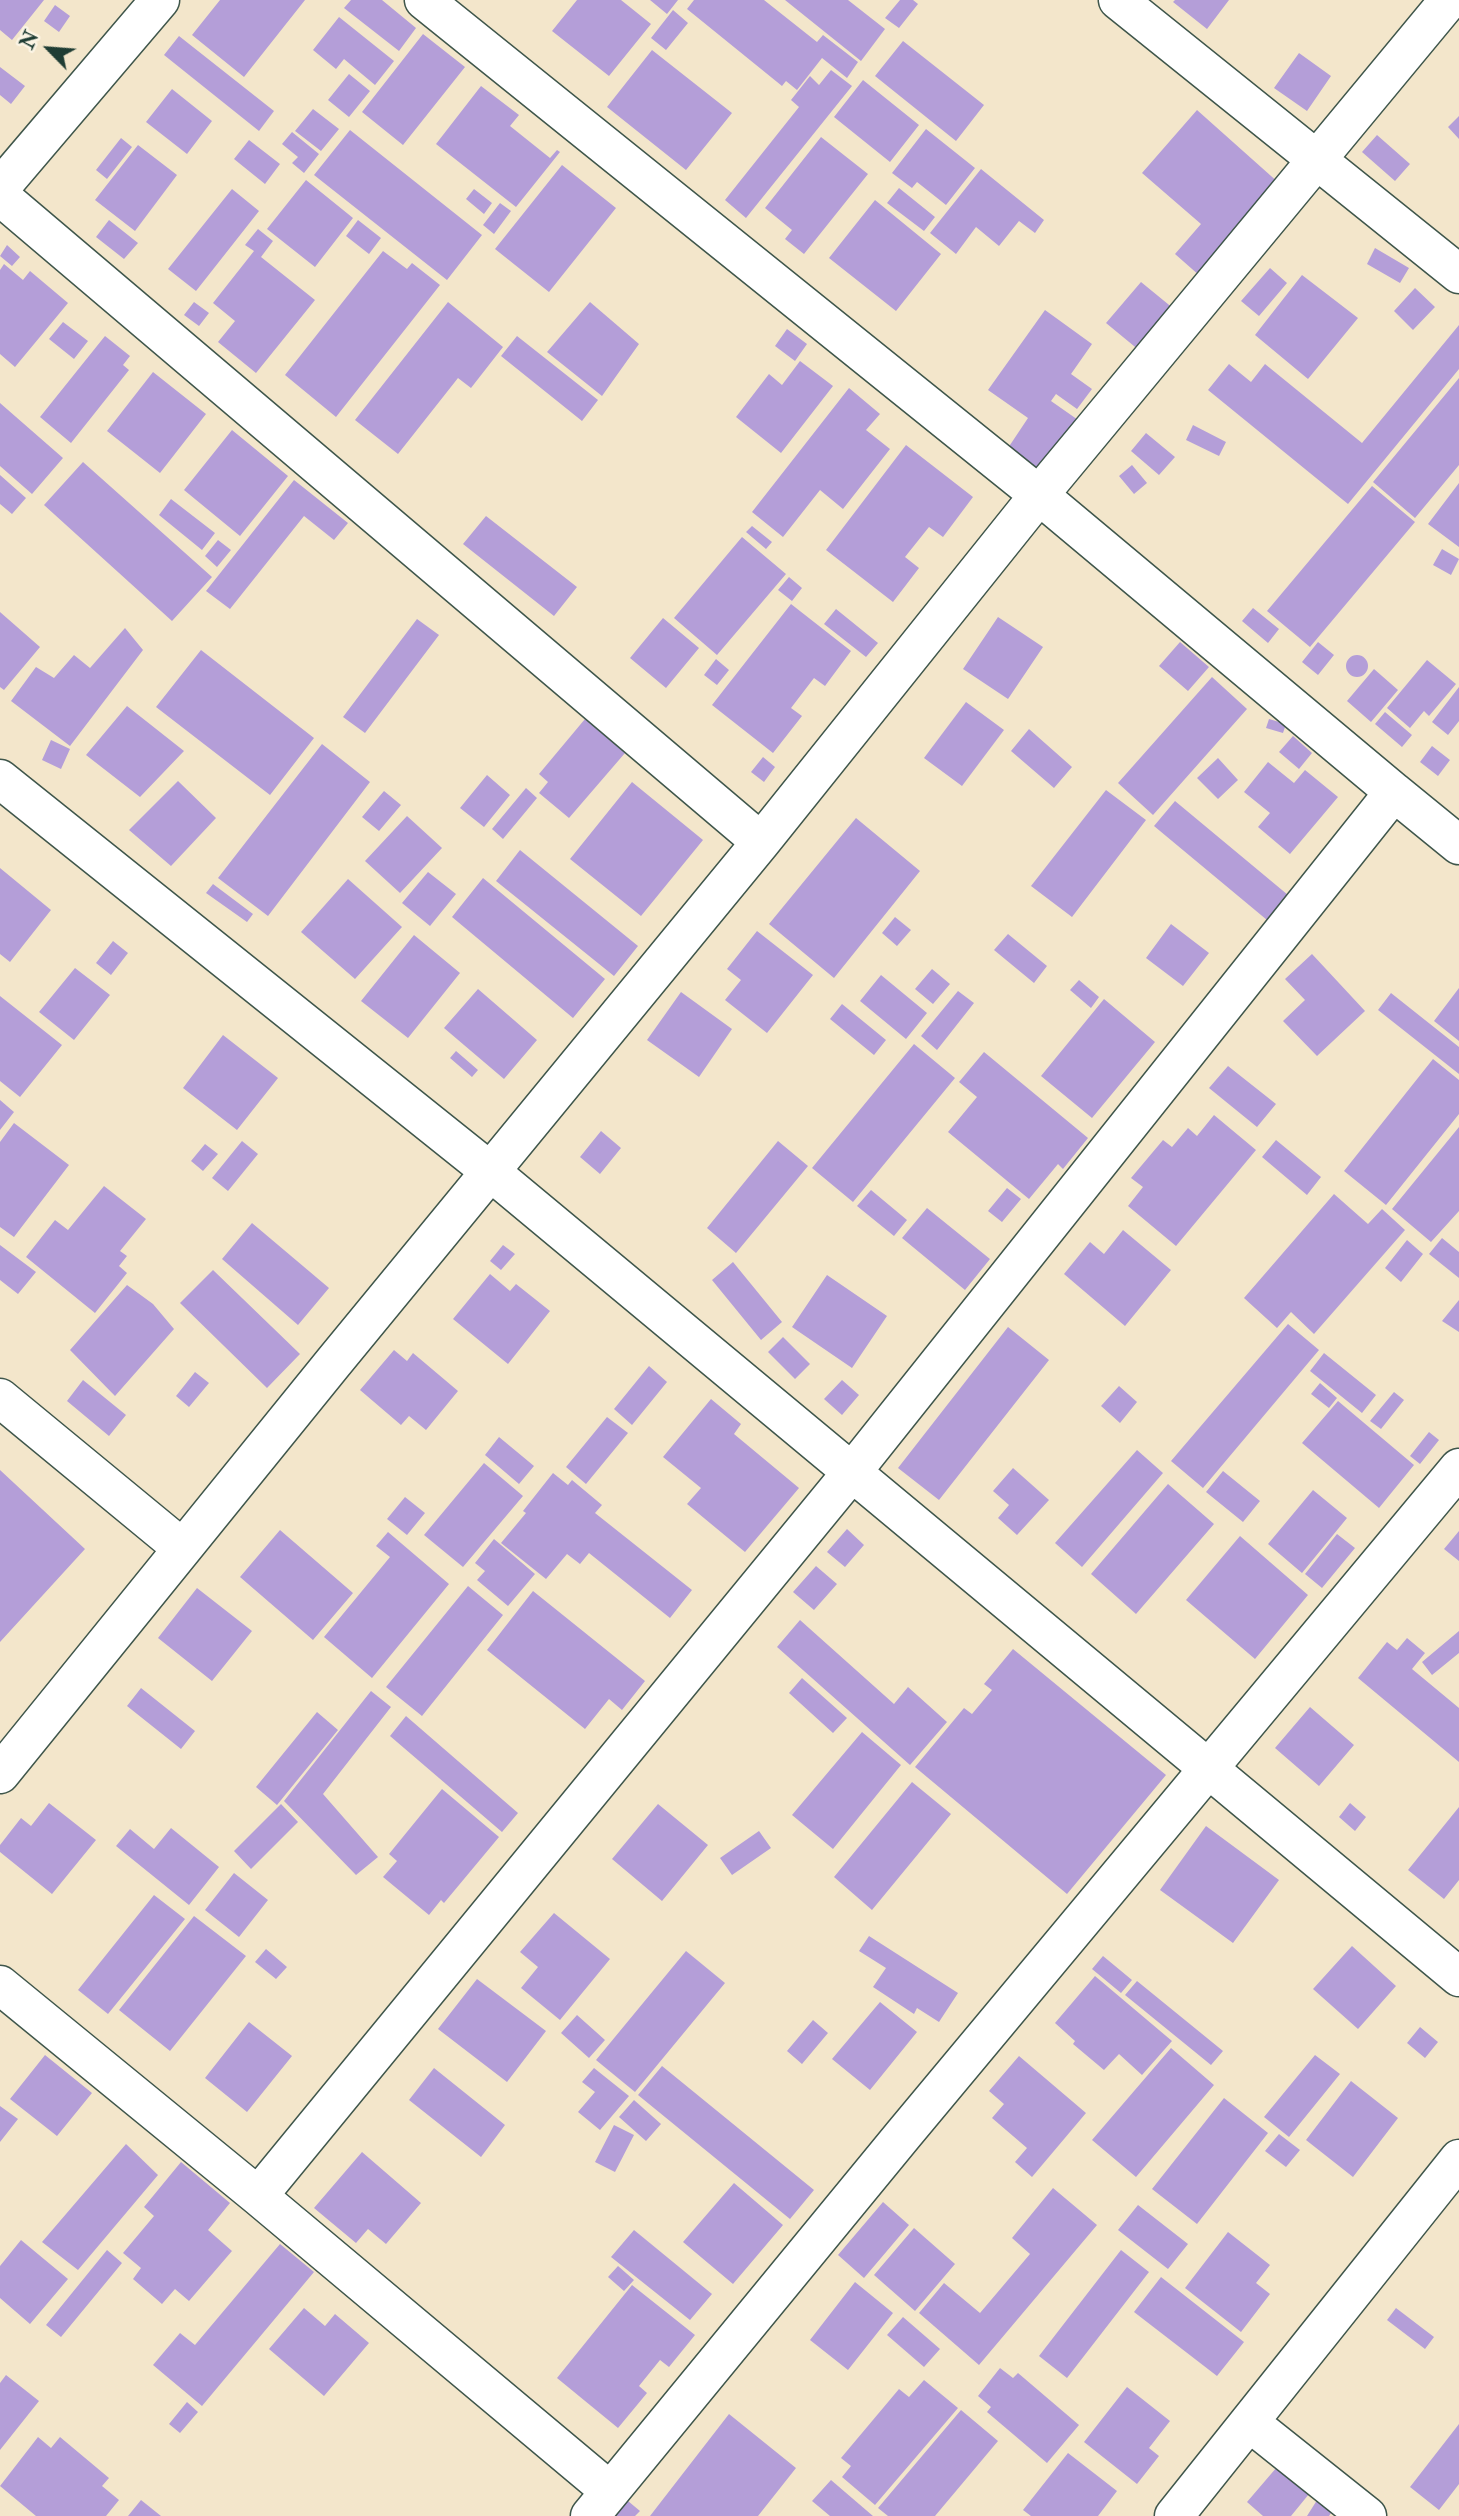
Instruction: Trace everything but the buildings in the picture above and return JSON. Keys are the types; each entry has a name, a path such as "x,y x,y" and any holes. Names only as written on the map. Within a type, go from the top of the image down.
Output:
{"street":[{"path":"0,188 160,0"},
{"path":"424,0 1040,495 1459,845"},
{"path":"1118,0 1459,274"},
{"path":"0,1774 761,842 1040,495 1449,0"},
{"path":"0,196 761,842"},
{"path":"0,779 491,1172 1459,1977"},
{"path":"258,2196 852,1472 1394,792"},
{"path":"0,1398 182,1548"},
{"path":"0,1985 258,2196 600,2503 1459,1468"},
{"path":"1174,2516 1459,2159"},
{"path":"1249,2422 1367,2516"}]}
